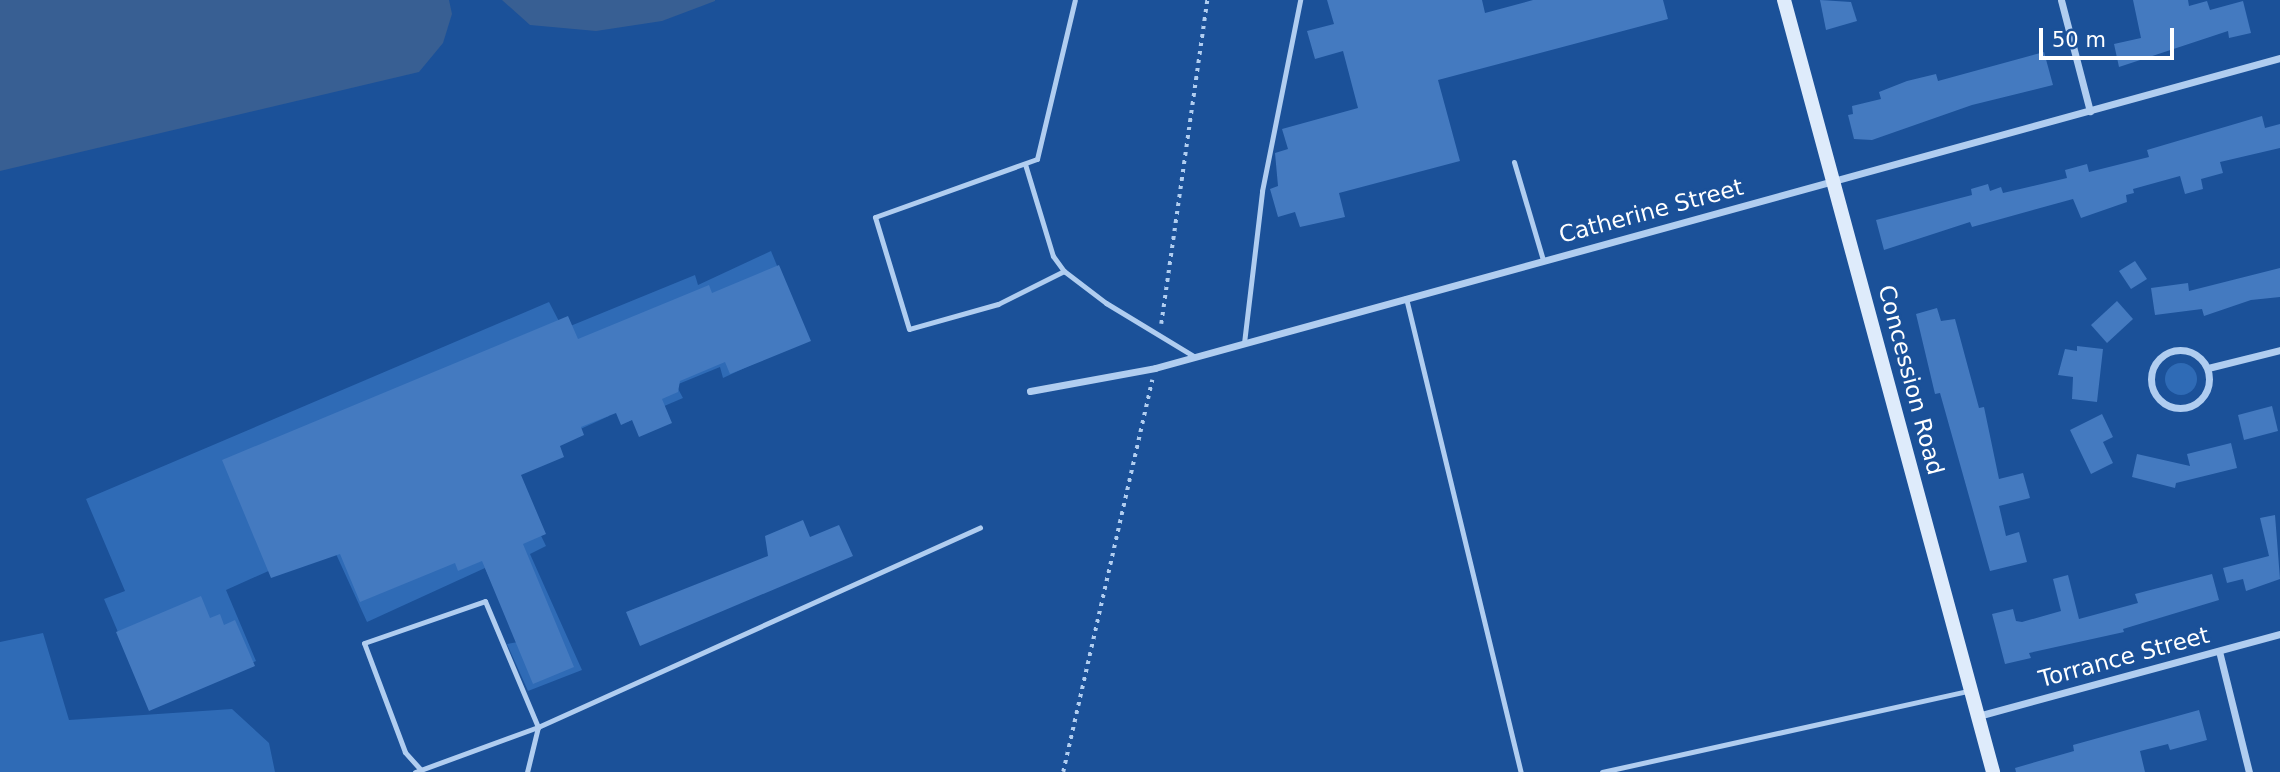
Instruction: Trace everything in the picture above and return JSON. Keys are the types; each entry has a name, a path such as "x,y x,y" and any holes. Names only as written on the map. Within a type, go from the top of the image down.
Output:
{"street":[{"name":"Concession Road","path":"1784,0 1993,772"},
{"path":"2061,0 2090,111"},
{"name":"Catherine Street","path":"1030,391 1155,368 2280,58"},
{"path":"2186,350 2208,368 2209,387 2190,407 2163,402 2152,387 2154,367 2167,353 2186,350"},
{"path":"2208,368 2280,350"},
{"name":"Torrance Street","path":"1978,716 2280,634"},
{"path":"2219,651 2249,772"}],"lane":[{"path":"1065,271 998,304 909,329 875,217 1037,159 1075,0"},
{"path":"1244,343 1262,191 1300,0"},
{"path":"1514,162 1543,260"},
{"path":"1025,164 1053,256 1065,271 1160,337 1195,357"},
{"path":"1406,298 1521,772"},
{"path":"527,772 538,727 485,601 364,643 405,751 420,771 538,727 981,527"},
{"path":"1602,772 1971,690"}],"path":[{"path":"1160,337 1207,0"},
{"path":"1063,772 1155,368"}],"shaded area":[{"path":"0,0 449,0 452,14 443,43 419,72 0,171"},
{"path":"502,0 715,1 662,21 596,31 530,25"},
{"path":"771,251 807,339 723,378 720,367 676,385 683,398 627,422 599,398 609,416 506,463 546,546 530,554 582,670 528,691 507,644 518,642 485,568 367,622 331,543 226,590 256,661 150,708 104,599 125,591 86,499 549,302 563,329 695,275 698,285"},
{"path":"2181,363 2192,368 2197,379 2192,390 2181,395 2170,390 2165,379 2170,368"},
{"path":"43,633 69,720 232,709 269,743 275,772 0,772 0,642"}],"building":[{"path":"1327,0 1482,0 1485,13 1533,0 1663,0 1668,19 1438,80 1460,161 1339,193 1345,217 1300,227 1295,212 1278,217 1270,189 1278,186 1275,153 1288,149 1282,129 1358,108 1343,51 1315,59 1307,31 1334,24"},
{"path":"1820,0 1851,2 1857,21 1826,30"},
{"path":"2133,0 2188,0 2189,6 2207,1 2210,10 2243,1 2251,33 2229,38 2228,31 2119,67 2114,44 2141,38"},
{"path":"2044,52 2053,85 1972,105 1872,140 1854,139 1848,115 1853,114 1852,106 1881,99 1879,92 1907,81 1936,74 1938,81"},
{"path":"2262,116 2265,128 2280,124 2280,148 2220,162 2223,173 2201,179 2203,189 2185,194 2180,176 2133,189 2134,193 2126,195 2127,202 2081,218 2073,199 1972,227 1970,222 1884,250 1876,220 1972,195 1971,189 1988,184 1990,191 2001,187 2003,193 2067,178 2065,170 2087,164 2089,172 2149,157 2147,150"},
{"path":"2135,261 2147,279 2131,289 2119,271"},
{"path":"779,265 811,341 730,374 725,362 680,381 678,392 662,399 672,423 639,437 632,420 621,425 616,413 581,427 584,435 560,446 564,457 521,475 546,534 523,544 574,667 533,684 482,561 458,571 455,563 360,602 340,554 271,578 222,460 568,316 578,339 709,285 712,293"},
{"path":"2280,268 2280,297 2251,300 2204,316 2202,309 2155,315 2151,288 2188,283 2189,291"},
{"path":"2117,301 2133,319 2107,343 2091,325"},
{"path":"1937,308 1941,321 1955,319 1979,408 1984,407 1999,479 2023,473 2030,498 1999,506 2006,536 2019,532 2027,562 1990,571 1940,393 1935,394 1916,314"},
{"path":"2077,346 2103,349 2097,402 2072,399 2073,377 2058,375 2065,349 2077,351"},
{"path":"2272,406 2278,431 2244,440 2238,415"},
{"path":"2102,414 2113,437 2103,442 2113,463 2091,474 2070,430"},
{"path":"2231,443 2237,468 2176,483 2175,488 2132,477 2137,454 2190,466 2187,454"},
{"path":"2275,515 2280,579 2246,591 2243,579 2227,583 2223,568 2269,556 2260,518"},
{"path":"803,520 810,537 839,525 853,556 640,646 626,612 768,556 765,536"},
{"path":"2212,574 2219,600 2123,629 2124,632 2029,653 2031,658 2005,664 1992,614 2013,609 2016,621 2022,622 2061,611 2053,579 2068,575 2079,619 2138,603 2135,594"},
{"path":"201,596 210,618 220,614 224,625 235,620 255,666 149,711 116,632"},
{"path":"2199,710 2207,740 2170,750 2168,744 2140,751 2145,772 2016,772 2015,768 2074,751 2073,745"}]}
